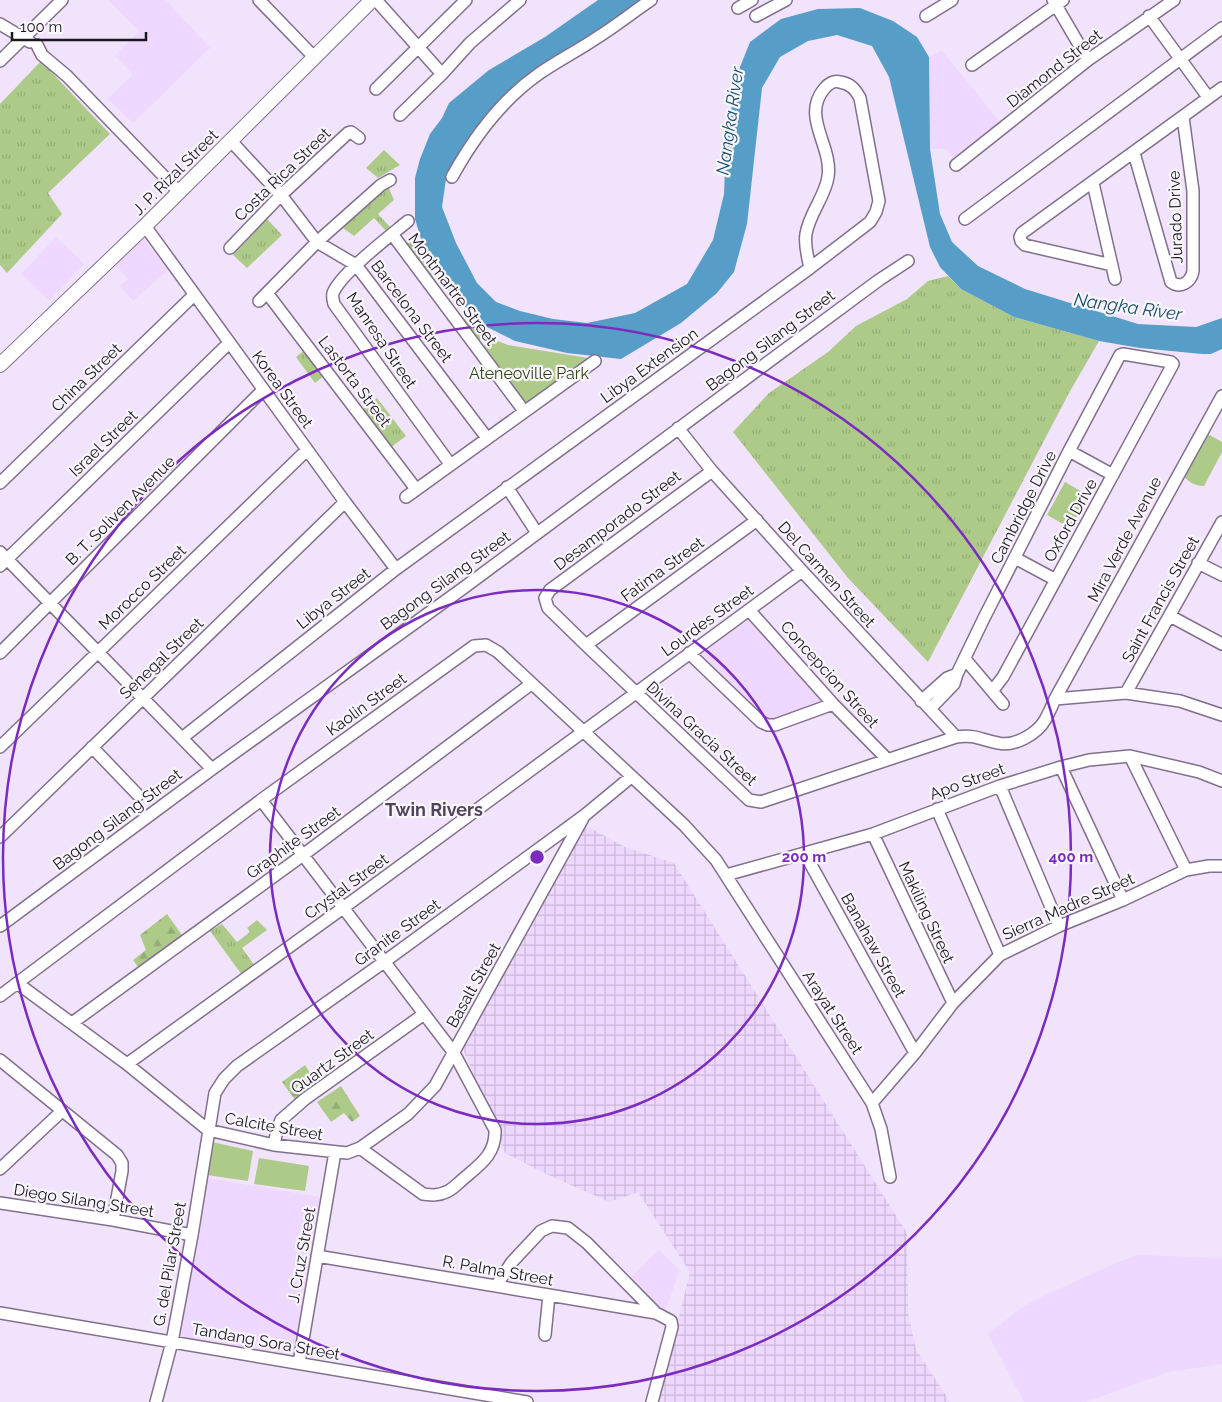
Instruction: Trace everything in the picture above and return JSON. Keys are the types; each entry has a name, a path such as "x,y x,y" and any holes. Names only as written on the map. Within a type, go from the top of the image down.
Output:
{"main road":[{"name":"J. P. Rizal Street","path":"0,365 145,226 372,0"}],"street":[{"path":"0,61 62,0"},
{"path":"376,0 442,74"},
{"path":"376,89 466,0"},
{"path":"400,115 442,74 470,43 520,0"},
{"path":"452,177 469,146 482,128 512,97 540,73 605,33 651,0"},
{"path":"738,8 752,0"},
{"path":"756,16 786,0"},
{"path":"926,16 952,0"},
{"name":"Diamond Street","path":"956,165 1088,60 1174,0"},
{"path":"266,2 314,57"},
{"path":"972,65 1057,2 1088,60"},
{"path":"1149,16 1208,97"},
{"path":"0,24 46,51 56,60 58,67 179,192"},
{"path":"966,219 1222,28"},
{"name":"Libya Extension","path":"507,487 810,268 870,222 876,212 879,201 860,98 854,88 846,83 837,81 827,84 818,96 814,108 828,165 828,177 806,233 805,244 810,268"},
{"path":"1112,265 1025,246 1020,237 1022,233 1222,88"},
{"name":"Jurado Drive","path":"1134,153 1171,282 1175,285 1180,285 1192,278 1193,271 1193,191 1184,117"},
{"name":"Costa Rica Street","path":"230,248 281,195 348,133 351,132 359,138"},
{"path":"231,141 281,195 317,242 381,185 390,180"},
{"path":"1093,183 1115,279"},
{"name":"Manresa Street","path":"408,221 356,265 337,285 332,295 334,304 450,464"},
{"name":"Korea Street","path":"145,226 263,390 396,569"},
{"name":"Montmartre Street","path":"392,234 524,411"},
{"name":"Barcelona Street","path":"317,242 356,265 487,438"},
{"name":"Lastorta Street","path":"317,242 263,297 416,489"},
{"name":"Bagong Silang Street","path":"0,926 212,769 462,589 879,280 908,261"},
{"name":"China Street","path":"0,483 194,295"},
{"name":"Israel Street","path":"2,559 229,343"},
{"name":"Oxford Drive","path":"992,690 1003,677 1172,363 1120,355"},
{"name":"Cambridge Drive","path":"926,705 947,678 957,674 1069,451 1120,355"},
{"path":"406,497 595,361"},
{"name":"B. T. Soliven Avenue","path":"0,653 263,390"},
{"name":"Mira Verde Avenue","path":"956,737 972,735 995,743 1010,744 1036,731 1041,726 1222,396"},
{"name":"Del Carmen Street","path":"678,428 712,470 802,571 956,737"},
{"name":"Morocco Street","path":"0,747 307,450"},
{"path":"1069,451 1113,475"},
{"name":"Desamporado Street","path":"544,598 550,590 712,470"},
{"path":"507,487 537,533"},
{"name":"Libya Street","path":"182,738 396,569 507,487"},
{"name":"Senegal Street","path":"0,837 345,502"},
{"name":"Fatima Street","path":"586,645 757,520"},
{"name":"Saint Francis Street","path":"1126,692 1222,522"},
{"path":"1015,558 1056,580"},
{"path":"2,559 50,603 212,769"},
{"path":"1198,563 1222,575"},
{"name":"Lourdes Street","path":"583,731 802,571"},
{"name":"Divina Gracia Street","path":"544,598 548,608 634,693 745,797 753,802 761,802 956,737"},
{"name":"Concepcion Street","path":"749,610 833,704 887,759"},
{"path":"1170,616 1222,644"},
{"name":"Kaolin Street","path":"0,996 261,800 474,646 480,644 491,647 631,776 696,838 726,875"},
{"path":"689,653 761,722 768,725 833,704"},
{"path":"964,659 1003,704"},
{"name":"Graphite Street","path":"72,1024 303,855 531,684"},
{"path":"1056,699 1126,692 1180,701 1222,715"},
{"name":"Crystal Street","path":"127,1064 583,731"},
{"path":"92,747 138,796"},
{"path":"1130,756 1186,870"},
{"name":"Apo Street","path":"726,875 873,834 1000,786 1090,760 1130,756 1199,772 1222,781"},
{"path":"1061,767 1123,900"},
{"name":"Granite Street","path":"208,1130 215,1093 224,1079 237,1066 384,962 585,814 631,776"},
{"path":"1000,786 1059,926"},
{"path":"261,800 454,1054 495,1130 496,1141 484,1162 448,1192 436,1195 423,1194 360,1148"},
{"path":"937,809 1000,955"},
{"name":"Basalt Street","path":"360,1148 408,1114 435,1086 585,814"},
{"name":"Makiling Street","path":"873,834 953,1004"},
{"name":"Banahaw Street","path":"805,854 915,1053"},
{"name":"Sierra Madre Street","path":"872,1103 915,1053 953,1004 1000,955 1059,926 1123,900 1186,870 1222,866"},
{"name":"Arayat Street","path":"726,875 872,1103 881,1129 890,1177"},
{"name":"Calcite Street","path":"17,983 127,1064 208,1130 274,1144 335,1152 347,1153 360,1148"},
{"name":"Quartz Street","path":"274,1144 281,1120 287,1114 305,1099 424,1014"},
{"path":"0,1061 117,1155 122,1163 122,1171 113,1220"},
{"path":"0,1169 62,1111"},
{"name":"G. del Pilar Street","path":"156,1402 172,1342 192,1235 208,1130"},
{"name":"J. Cruz Street","path":"299,1363 335,1152"},
{"name":"Diego Silang Street","path":"0,1203 113,1220 192,1235"},
{"path":"496,1286 512,1262 541,1231 552,1226 568,1228 587,1243 656,1313"},
{"name":"R. Palma Street","path":"317,1256 656,1313 670,1321 672,1327 652,1402"},
{"path":"545,1335 549,1295"},
{"name":"Tandang Sora Street","path":"0,1313 527,1402"}],"shaded area":[{"path":"108,0 166,0 210,48 133,123 108,99 133,74 115,56 139,31"},
{"path":"942,51 1000,122 953,158 947,149 930,149 929,57"},
{"path":"140,235 168,270 133,301 120,286 128,279 112,261"},
{"path":"56,237 84,264 49,301 21,274"},
{"path":"750,616 829,701 765,725 695,656"},
{"path":"583,824 625,847 674,863 907,1233 908,1313 916,1349 950,1402 658,1402 690,1272 638,1192 609,1202 546,1174 505,1153 463,1049 469,1024"},
{"path":"208,1178 320,1197 295,1359 177,1337"},
{"path":"659,1250 680,1270 665,1311 631,1277"},
{"path":"1139,1255 1222,1258 1222,1364 1169,1372 1086,1402 1024,1402 988,1334 1021,1308 1118,1262"}],"green space":[{"path":"41,61 110,134 48,193 62,214 7,273 0,265 0,104"},
{"path":"384,150 400,165 378,178 366,168"},
{"path":"388,186 394,200 378,214 390,227 386,231 374,218 354,236 340,226"},
{"path":"267,219 282,235 247,268 233,255"},
{"path":"412,238 426,265 452,304 483,337 477,342 406,243"},
{"path":"948,276 961,289 1014,317 1099,341 1069,393 928,662 848,578 733,432 769,393 828,352 856,326 907,299 928,281"},
{"name":"Ateneoville Park","path":"492,339 508,345 594,359 524,405 481,348"},
{"path":"306,349 325,375 315,383 296,357"},
{"path":"377,398 406,436 390,448 362,410"},
{"path":"1206,433 1222,442 1222,452 1204,486 1201,486 1187,480 1183,475"},
{"path":"1065,482 1089,496 1070,528 1047,515"},
{"path":"167,914 182,935 138,967 133,960 146,950 140,935"},
{"path":"257,920 267,930 242,948 255,966 242,975 210,931 222,924 237,942 250,932 247,928"},
{"path":"305,1065 318,1086 295,1100 282,1082"},
{"path":"341,1086 360,1116 352,1122 344,1113 331,1122 317,1102"},
{"path":"212,1142 253,1151 248,1181 207,1175"},
{"path":"259,1158 309,1166 305,1191 254,1184"}],"water":[{"name":"Nangka River","path":"598,0 651,0 524,82 456,158 446,179 442,207 456,243 477,283 496,302 520,311 553,319 587,323 635,313 687,284 713,240 724,194 726,146 736,77 750,42 781,19 818,9 860,8 893,21 917,37 929,57 930,149 940,214 952,242 978,266 1025,289 1138,324 1196,327 1222,318 1222,349 1211,354 1202,354 1140,348 1099,341 1014,317 961,289 940,267 930,247 889,77 872,46 837,35 808,41 780,57 762,88 747,224 734,272 717,293 681,323 621,359 567,353 515,341 485,326 448,290 425,252 415,219 415,178 420,159 430,134 442,118 449,103 489,70 545,37"}],"district":[{"name":"Twin Rivers","path":"434,810"}]}
